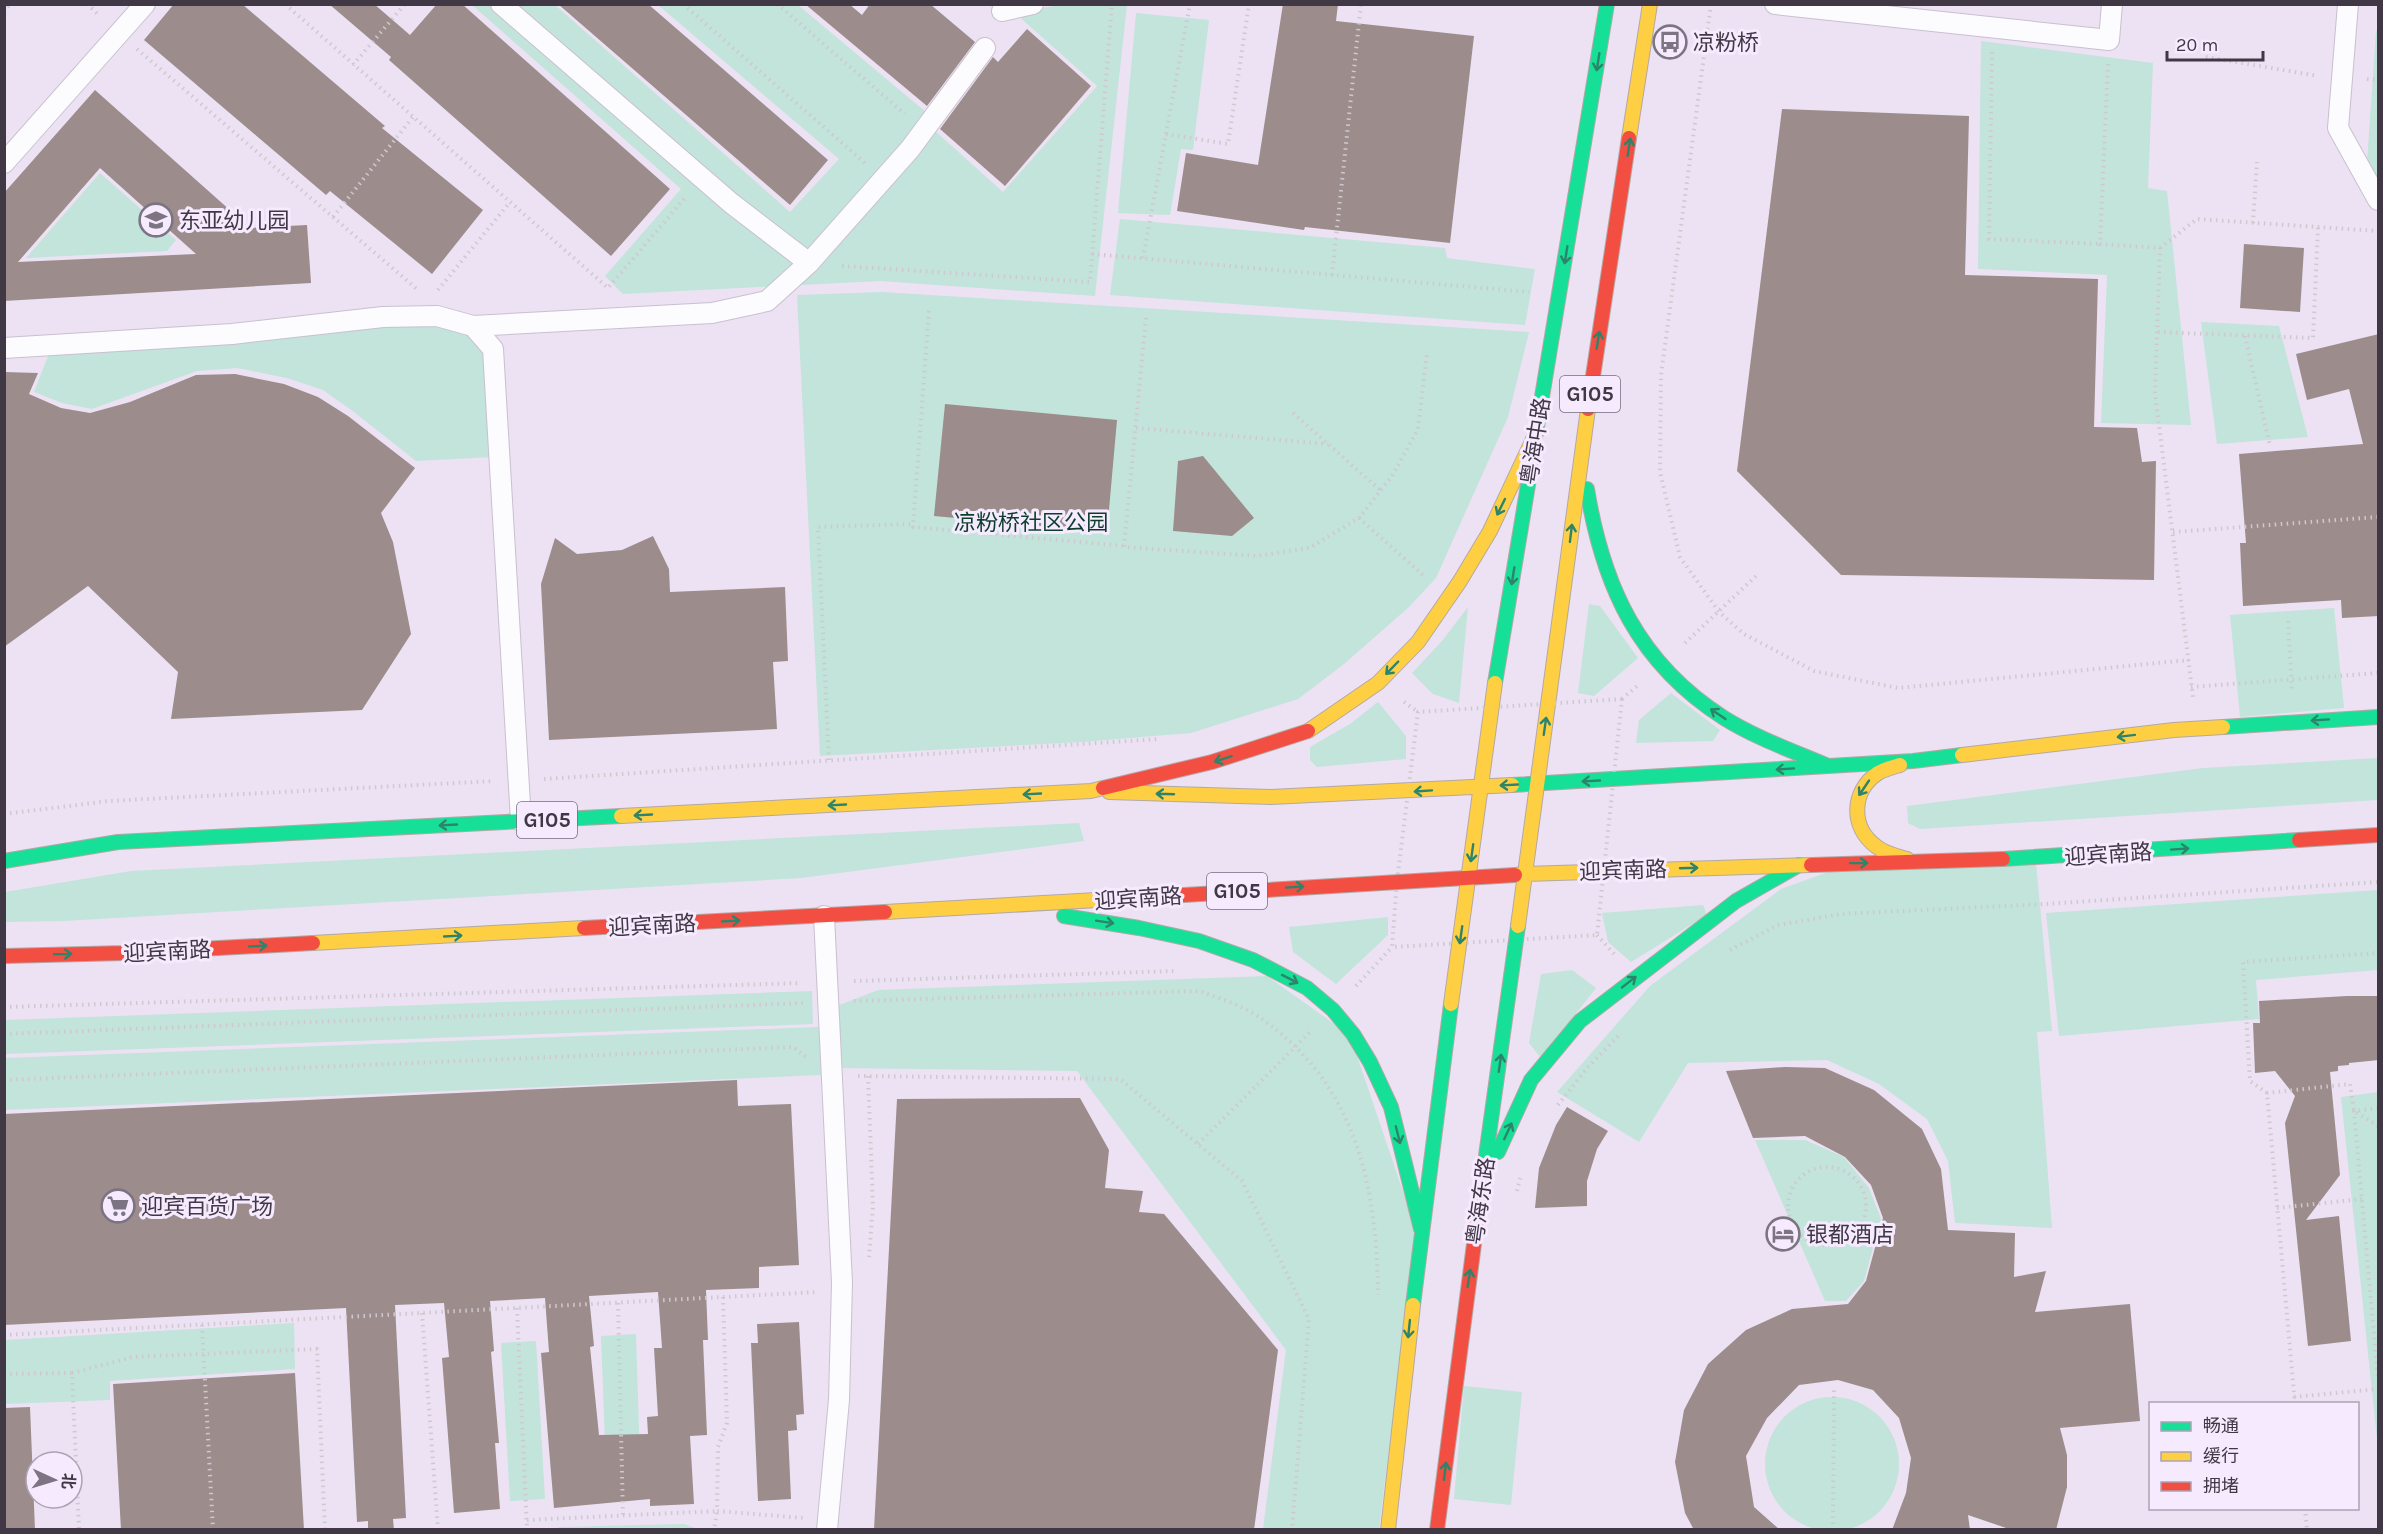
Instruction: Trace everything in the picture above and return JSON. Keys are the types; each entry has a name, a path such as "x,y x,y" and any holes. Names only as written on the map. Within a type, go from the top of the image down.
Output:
{"main road":[{"name":"粤海中路","path":"1469,878 1496,678 1607,4"},
{"name":"粤海中路","path":"1525,874 1582,446 1650,4"},
{"path":"1090,791 1212,762 1309,731 1378,683 1418,642 1460,581 1490,531 1536,436"},
{"path":"1582,446 1595,539 1608,581 1621,610 1641,639 1687,691 1723,717 1766,740 1828,766"},
{"path":"1090,791 1271,797 1538,784 1913,761 2197,728 2379,717"},
{"path":"1913,761 1879,772 1863,785 1856,802 1856,819 1863,834 1874,846 1887,854 1917,861"},
{"name":"G105","path":"4,861 118,842 1090,791"},
{"name":"迎宾南路","path":"4,956 125,953 824,916 1525,874 2040,858 2379,836"},
{"path":"1483,1184 1531,1080 1580,1021 1737,901 1801,864"},
{"name":"粤海东路","path":"1437,1530 1465,1306 1525,874"},
{"path":"1388,1530 1421,1229 1469,878"},
{"path":"1006,906 1139,928 1199,941 1253,960 1307,988 1334,1010 1353,1034 1370,1062 1391,1107 1421,1229"}],"lane":[{"path":"4,163 145,4"},
{"path":"501,4 731,204 809,263"},
{"path":"1002,11 1034,4"},
{"path":"1775,4 2109,40 2112,4"},
{"path":"2348,4 2338,128 2379,200"},
{"path":"4,348 232,334 383,317 430,308 473,326 712,314 767,302 809,263 884,179 985,48"},
{"path":"473,326 493,349 521,821"},
{"path":"824,916 842,1283 838,1400 828,1525"}],"path":[{"path":"4,12 10,4"},
{"path":"87,4 333,217 430,308 510,202"},
{"path":"285,4 608,288 702,178"},
{"path":"353,65 405,4"},
{"path":"683,4 884,179"},
{"path":"777,4 924,130"},
{"path":"809,263 1090,282 1112,4"},
{"path":"1143,258 1190,4"},
{"path":"1166,134 1228,144 1249,4"},
{"path":"1332,275 1361,4"},
{"path":"1710,4 1661,375 1660,472 1680,557 1719,612 1744,634 1814,671 1898,688 2188,660"},
{"path":"1992,27 1989,238 2160,248 2197,219 2379,231"},
{"path":"2100,244 2109,40"},
{"path":"2206,57 2313,75 2379,80"},
{"path":"333,217 413,117"},
{"path":"2253,223 2257,162"},
{"path":"2157,332 2313,338 2318,227"},
{"path":"2160,248 2155,393 2197,728"},
{"path":"1092,255 1538,293"},
{"path":"929,311 913,527 1124,546 1257,556 1309,548 1359,518 1392,476 1418,429 1427,353"},
{"path":"1124,546 1146,318"},
{"path":"2245,336 2271,446"},
{"path":"1293,412 1380,490"},
{"path":"1136,428 1328,444"},
{"path":"2172,532 2379,517"},
{"path":"1359,518 1427,578"},
{"path":"829,760 818,527 914,524"},
{"path":"1622,699 1756,576"},
{"path":"2288,621 2294,722"},
{"path":"2192,687 2379,673"},
{"path":"4,814 109,801 520,780 1168,738"},
{"path":"1725,952 1778,925 1841,914 2045,904 2379,882"},
{"path":"1198,1144 1334,1010 1392,947"},
{"path":"2379,953 2243,962 2250,1081 2267,1093 2350,1084 2379,1379"},
{"path":"4,1007 1185,971"},
{"path":"4,1034 828,1002 1199,991 1230,1002 1260,1018 1296,1046 1327,1085 1359,1148 1369,1189 1378,1257 1378,1297 1383,1253"},
{"path":"1551,1113 1588,1067 1625,1029"},
{"path":"4,1080 793,1047 831,1075 1120,1079 1242,1181 1309,1319 1292,1530"},
{"path":"2267,1093 2295,1402"},
{"path":"2354,1111 2379,1108"},
{"path":"2354,1111 2379,1126"},
{"path":"1829,1167 1853,1176 1861,1187 1865,1200 1865,1213 1860,1226 1853,1235 1836,1244 1818,1244 1806,1239 1797,1232 1788,1208 1789,1196 1794,1184 1804,1174 1816,1168 1829,1167"},
{"path":"1516,1193 1523,1172"},
{"path":"2277,1208 2362,1199"},
{"path":"4,1335 822,1292"},
{"path":"714,1530 717,1511 718,1447 728,1423 723,1297"},
{"path":"618,1303 623,1515"},
{"path":"517,1308 527,1530"},
{"path":"422,1313 438,1530"},
{"path":"202,1325 213,1530"},
{"path":"4,1374 72,1373 133,1357 317,1349 325,1530"},
{"path":"72,1373 79,1530"},
{"path":"2294,1397 2379,1389"},
{"path":"1833,1530 1834,1390"},
{"path":"2305,1510 2307,1530"},
{"path":"527,1520 717,1511 828,1525"}],"green space":[{"path":"472,5 555,5 790,212 839,159 658,5 798,5 939,123 934,130 1003,192 1097,86 1015,13 1060,5 1127,5 1095,296 880,281 623,294 605,276 681,189"},
{"path":"1136,13 1209,20 1193,150 1181,149 1170,215 1118,213"},
{"path":"2376,31 2378,31 2378,184 2367,163"},
{"path":"1981,41 2153,63 2148,188 2167,191 2191,425 2101,423 2107,275 1978,269"},
{"path":"100,173 176,240 167,251 26,258"},
{"path":"1120,219 1445,248 1447,258 1535,269 1525,325 1110,295"},
{"name":"凉粉桥社区公园","path":"882,292 1529,332 1508,417 1436,578 1409,607 1344,664 1298,699 1191,733 1081,742 820,756 797,295"},
{"path":"2201,322 2279,326 2308,437 2217,444"},
{"path":"381,324 432,324 472,332 486,350 492,457 416,461 323,390 287,378 237,368 197,371 92,409 62,403 34,392 50,351"},
{"path":"1589,604 1600,606 1638,658 1594,696 1578,693"},
{"path":"1468,607 1459,703 1433,694 1412,673 1442,641"},
{"path":"2334,608 2344,708 2240,717 2230,615"},
{"path":"1671,693 1720,730 1713,741 1636,743 1639,720"},
{"path":"1378,702 1406,736 1406,759 1317,767 1310,760 1310,747 1350,724"},
{"path":"2378,758 2378,800 1920,829 1908,823 1907,806 2203,768"},
{"path":"1079,823 1084,841 801,878 63,921 5,922 5,892 131,871"},
{"path":"2036,864 2052,1031 2037,1032 2052,1228 1955,1223 1948,1161 1927,1119 1879,1084 1827,1060 1688,1063 1639,1142 1557,1092 1650,986 1781,889 1839,868"},
{"path":"2378,890 2378,970 2256,980 2259,1019 2059,1036 2046,913"},
{"path":"1703,905 1707,915 1631,962 1608,942 1602,913"},
{"path":"1388,917 1388,935 1336,984 1293,952 1289,927"},
{"path":"1572,970 1596,988 1541,1058 1529,1043 1541,974"},
{"path":"1267,976 1350,1035 1416,1230 1379,1529 1263,1529 1286,1350 1077,1071 837,1068 837,1006 878,990"},
{"path":"812,991 813,1024 5,1054 5,1020"},
{"path":"819,1027 821,1075 5,1110 5,1058"},
{"path":"2378,1092 2378,1448 2341,1097"},
{"path":"1755,1140 1805,1140 1844,1157 1869,1188 1881,1219 1864,1281 1846,1301 1825,1301"},
{"path":"294,1323 295,1369 110,1381 110,1400 5,1404 5,1340"},
{"path":"636,1334 641,1493 607,1494 601,1336"},
{"path":"536,1341 545,1499 510,1501 501,1343"},
{"path":"1464,1386 1522,1392 1511,1505 1454,1499"},
{"path":"1832,1397 1858,1402 1879,1417 1894,1438 1899,1464 1894,1490 1879,1511 1858,1526 1832,1531 1806,1526 1785,1511 1770,1490 1765,1464 1770,1438 1785,1417 1806,1402"},
{"path":"684,1524 698,1529 556,1529 559,1527"}],"building":[{"path":"174,4 242,4 385,126 382,128 483,210 432,274 330,191 326,195 144,40"},
{"path":"329,4 374,4 410,35 437,4 462,4 670,189 611,256"},
{"path":"558,4 648,4 828,160 790,205"},
{"path":"805,4 849,4 862,15 870,4 930,4 975,42 927,106"},
{"path":"1283,4 1338,4 1336,21 1474,36 1450,243 1305,227 1304,230 1177,211 1186,153 1258,165"},
{"path":"1027,29 1091,86 1005,186 940,129 993,57 998,62"},
{"path":"95,90 250,228 307,225 311,283 4,301 4,193","holes":["100,168 196,254 18,262"]},
{"path":"1782,109 1969,116 1965,275 2098,279 2094,427 2137,428 2142,462 2156,461 2154,580 1841,575 1737,471"},
{"path":"2244,244 2304,248 2300,312 2240,308"},
{"path":"2379,334 2379,616 2342,618 2341,600 2243,606 2240,543 2246,543 2239,454 2363,444 2349,389 2307,400 2296,354"},
{"path":"4,372 38,373 29,394 61,408 90,413 130,402 196,375 235,374 284,384 318,397 348,416 415,468 381,513 393,542 411,634 362,710 171,719 178,672 88,586 4,647"},
{"path":"945,404 1117,420 1107,532 934,516"},
{"path":"1203,456 1254,518 1232,536 1173,531 1178,461"},
{"path":"653,536 669,569 670,592 785,587 788,661 773,662 777,729 549,740 541,584 555,538 577,554 622,550"},
{"path":"2379,996 2379,1060 2349,1063 2349,1065 2338,1066 2338,1071 2330,1072 2340,1175 2306,1220 2339,1216 2351,1341 2308,1346 2285,1123 2295,1096 2275,1071 2255,1073 2253,1023 2260,1023 2259,1001"},
{"path":"1785,1067 1825,1068 1874,1090 1922,1129 1941,1169 1948,1230 2015,1233 2014,1277 2046,1271 2035,1312 2130,1304 2140,1421 2060,1428 2067,1455 2067,1487 2056,1530 2012,1530 1968,1515 1970,1530 1892,1530 1906,1493 1911,1458 1899,1418 1873,1390 1838,1380 1799,1385 1767,1418 1746,1456 1754,1507 1780,1530 1694,1530 1685,1513 1675,1462 1684,1410 1708,1364 1746,1330 1792,1309 1848,1304 1866,1281 1883,1218 1871,1185 1845,1157 1805,1136 1753,1138 1726,1071"},
{"path":"737,1080 738,1106 791,1104 799,1265 759,1267 759,1288 706,1290 708,1340 703,1340 707,1435 690,1436 694,1504 650,1506 650,1499 554,1508 541,1353 549,1352 545,1298 490,1301 494,1351 491,1352 499,1443 495,1443 500,1509 454,1513 442,1358 449,1357 444,1303 395,1305 406,1518 393,1519 394,1530 368,1530 368,1521 357,1522 346,1308 4,1325 4,1114","holes":["658,1292 662,1348 654,1348 658,1416 647,1417 648,1434 599,1435 590,1347 594,1346 589,1296"]},
{"path":"1080,1098 1109,1150 1105,1188 1143,1191 1139,1212 1164,1214 1278,1350 1254,1530 874,1530 897,1099"},
{"path":"1567,1107 1608,1131 1597,1149 1587,1181 1587,1206 1535,1208 1539,1168 1556,1125"},
{"path":"799,1322 804,1414 796,1415 797,1430 788,1431 791,1499 758,1501 751,1343 758,1343 757,1324"},
{"path":"295,1373 304,1530 121,1530 113,1384"},
{"path":"30,1407 32,1450 24,1450 24,1510 34,1510 35,1530 4,1530 4,1408"}],"traffic: fast":[{"path":"1536,433 1607,4"},
{"path":"1495,683 1534,449"},
{"path":"1587,489 1603,558 1615,590 1629,619 1647,647 1669,673 1694,696 1724,718 1749,732 1828,766"},
{"path":"2223,727 2378,717"},
{"path":"1512,785 1913,761 1962,755"},
{"path":"4,861 118,842 621,816"},
{"path":"2003,859 2299,840"},
{"path":"1498,1152 1531,1080 1580,1021 1736,901 1799,865"},
{"path":"1064,916 1139,928 1199,941 1253,960 1307,988 1333,1010 1353,1034 1370,1062 1391,1107 1421,1229"},
{"path":"1478,1213 1518,926"},
{"path":"1413,1305 1451,1004"}],"traffic: slow":[{"path":"1629,138 1650,4"},
{"path":"1515,875 1525,874 1588,409"},
{"path":"1308,731 1378,683 1418,642 1460,581 1490,531 1536,433"},
{"path":"1451,1004 1495,683"},
{"path":"1962,755 2174,730 2223,727"},
{"path":"1900,765 1878,773 1869,781 1863,789 1857,810 1858,820 1868,839 1884,851 1907,859"},
{"path":"1109,792 1271,797 1512,785"},
{"path":"621,816 1091,791 1103,788"},
{"path":"1518,926 1525,874 1811,865"},
{"path":"885,912 1151,897"},
{"path":"313,943 584,928"},
{"path":"1388,1530 1413,1305"}],"traffic: jam":[{"path":"1588,409 1629,138"},
{"path":"1103,788 1212,762 1308,731"},
{"path":"2299,840 2378,835"},
{"path":"1811,865 2003,859"},
{"path":"1151,897 1515,875"},
{"path":"584,928 885,912"},
{"path":"4,956 125,953 313,943"},
{"path":"1437,1530 1478,1213"}],"place":[{"name":"凉粉桥","path":"1670,42"},
{"name":"东亚幼儿园","path":"156,220"},
{"name":"迎宾百货广场","path":"118,1206"},
{"name":"银都酒店","path":"1783,1234"}]}
